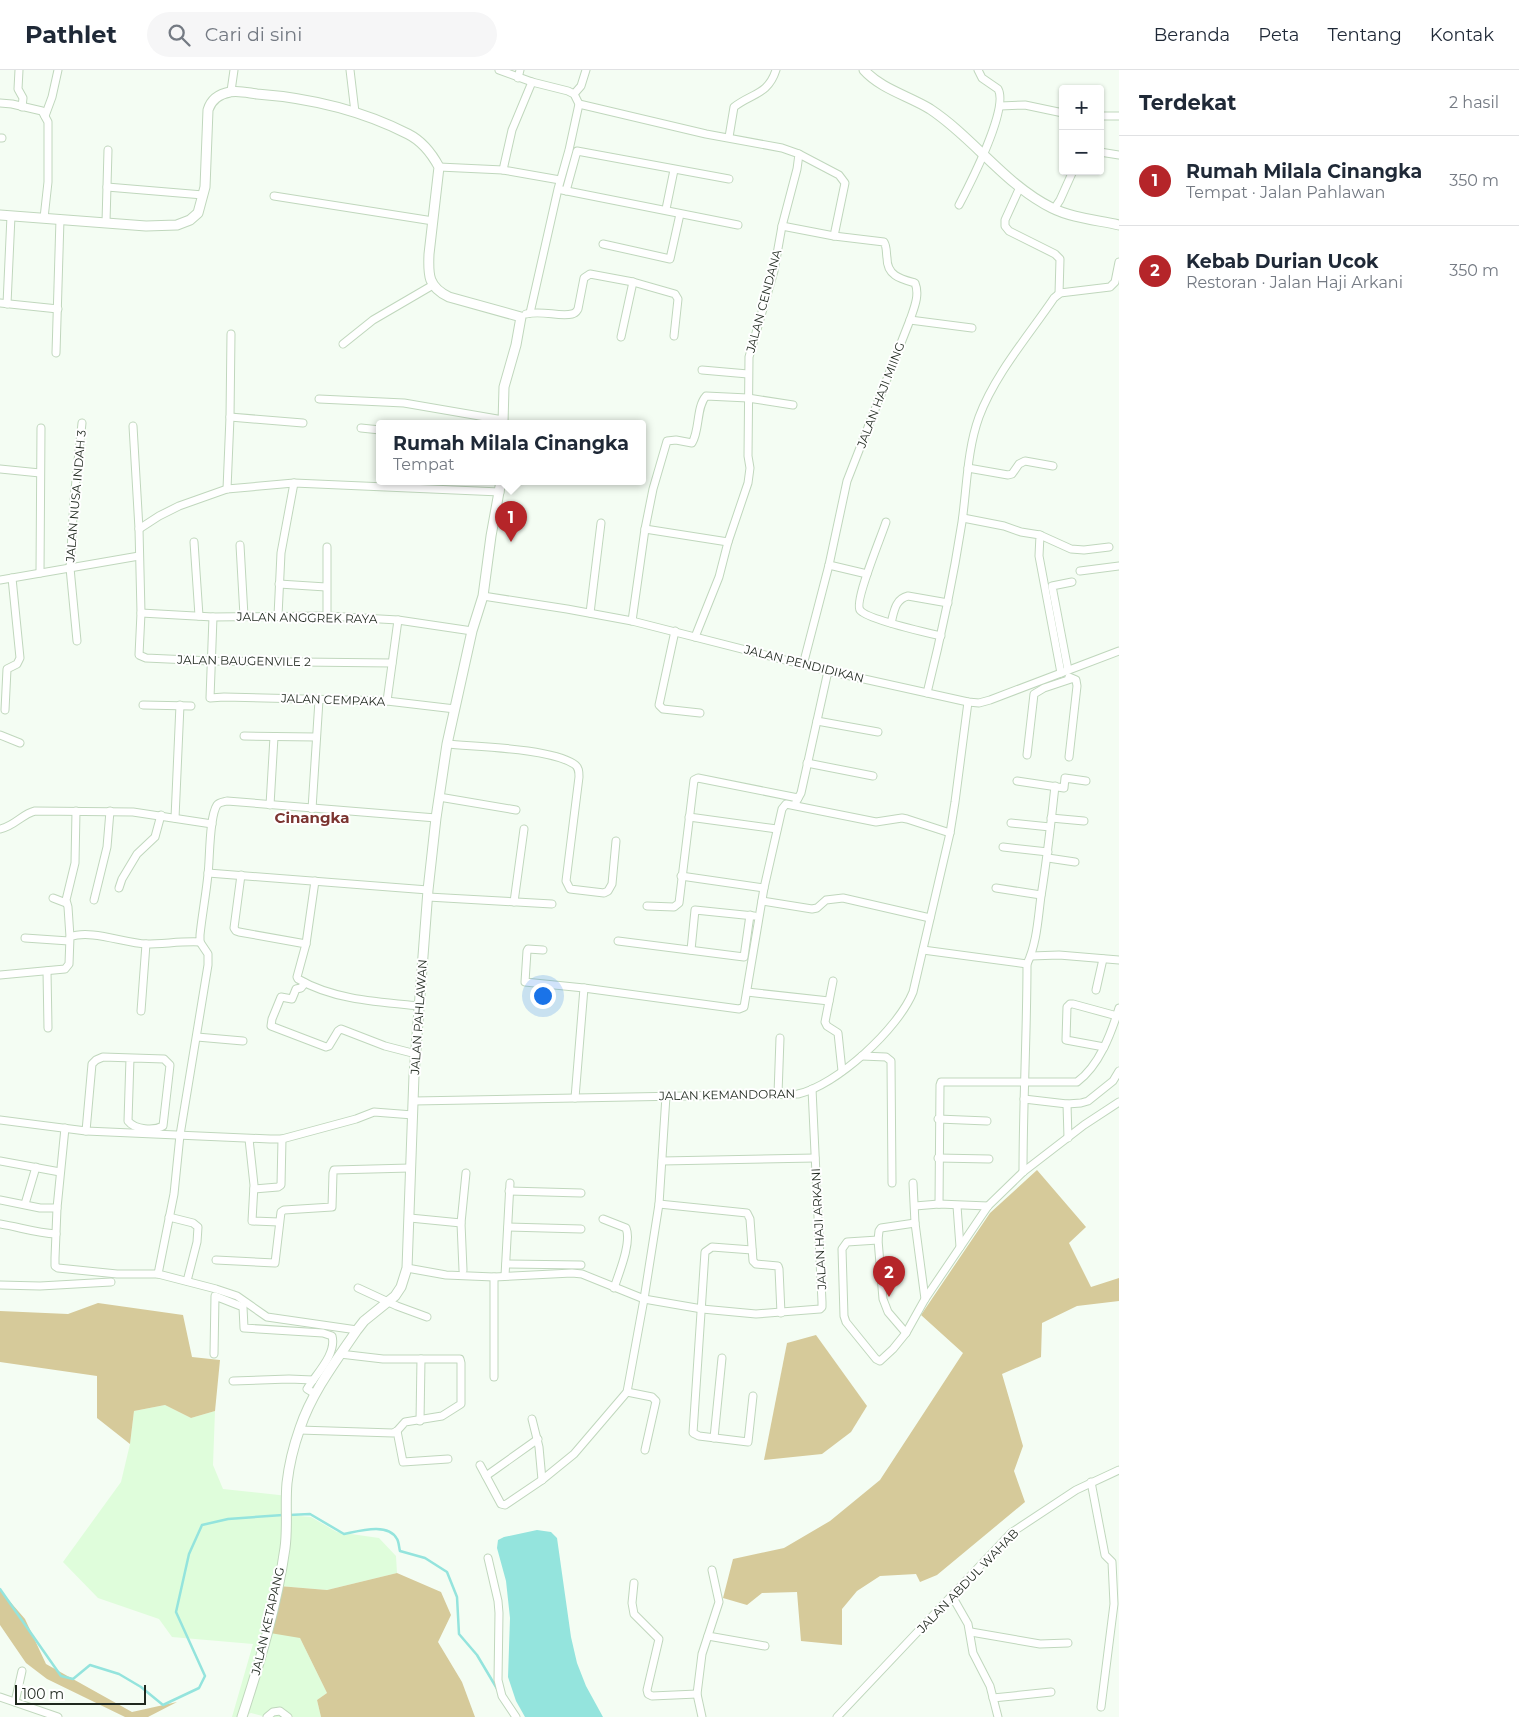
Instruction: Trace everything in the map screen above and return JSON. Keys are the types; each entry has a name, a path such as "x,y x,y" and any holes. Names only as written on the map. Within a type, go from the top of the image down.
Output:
{"street":[{"path":"19,70 18,89 24,98 22,107"},
{"path":"46,116 58,70"},
{"path":"231,91 234,70"},
{"path":"350,70 355,112"},
{"path":"499,70 519,74 532,82 574,94 579,104 560,180 562,190"},
{"path":"574,94 582,86 586,70"},
{"path":"729,138 734,107 766,88 773,80 776,70"},
{"path":"864,70 875,80 930,110 984,154 1020,188 1054,209 1119,225"},
{"path":"960,204 984,154 1000,106 1001,97 998,89 982,78 978,70"},
{"path":"503,170 512,130 532,82"},
{"path":"0,215 146,226 177,225 190,220 198,213 205,187 208,110 214,99 231,91 310,100 355,112 409,134 420,142 440,167 428,268 433,285 439,292 449,297 521,317 530,313 543,312 576,313 584,278 590,274 633,282 664,290 678,296 674,336"},
{"path":"0,103 42,111 46,116 48,122 48,182 44,218"},
{"path":"579,104 706,134 782,148 799,154 839,175 845,183 834,236"},
{"path":"1000,106 1025,105 1059,112"},
{"path":"1104,116 1119,116"},
{"path":"106,222 108,150"},
{"path":"530,313 562,190 577,151 729,179"},
{"path":"1104,153 1119,155"},
{"name":"JALAN CENDANA","path":"695,637 719,577 728,542 748,483 750,468 748,456 749,357 774,271 782,226 797,169 799,154"},
{"path":"440,167 503,170 560,180"},
{"path":"666,210 674,170"},
{"path":"1054,209 1071,175"},
{"path":"107,187 203,195"},
{"path":"927,693 948,603 963,518 968,468 978,422 991,392 1059,294 1060,259 1055,254 1009,231 1005,226 1005,220 1020,188"},
{"path":"562,190 738,224"},
{"path":"274,196 433,221"},
{"path":"603,244 670,259 680,214"},
{"path":"11,216 3,303 58,309"},
{"path":"56,353 60,219"},
{"name":"JALAN HAJI MIING","path":"782,226 834,236 884,242 889,271 898,278 915,284 917,288 916,301 910,320 847,481 829,565 803,665"},
{"path":"1059,294 1110,287 1115,282 1119,262"},
{"path":"621,337 633,282"},
{"path":"343,344 373,320 433,285"},
{"path":"503,420 504,387 516,345 521,317"},
{"path":"910,320 972,328"},
{"path":"227,489 231,334"},
{"path":"702,370 748,374"},
{"path":"632,621 645,529 653,489 667,441 676,440 692,443 696,435 702,402 706,396 748,398 793,405"},
{"path":"319,399 404,403 493,420"},
{"path":"230,417 303,423"},
{"name":"JALAN NUSA INDAH 3","path":"77,641 70,568 74,499 82,423"},
{"path":"132,426 139,529 141,613"},
{"path":"40,573 41,428"},
{"path":"361,428 376,430"},
{"path":"968,468 1008,475 1012,474 1018,464 1025,461 1054,466"},
{"path":"0,469 40,473"},
{"path":"278,616 281,553 294,484"},
{"path":"139,529 179,506 227,489 294,484 376,484"},
{"path":"398,485 500,492"},
{"name":"JALAN PAHLAWAN","path":"288,1522 287,1484 299,1430 305,1413 340,1354 357,1330 394,1296 401,1287 407,1268 416,1054 428,894 436,818 455,709 472,631 483,596 491,536 501,485"},
{"path":"963,518 1040,535 1071,549 1084,550 1109,547"},
{"path":"886,522 858,604 860,610 891,623 941,636"},
{"path":"590,613 601,523"},
{"path":"645,529 728,542"},
{"path":"1040,535 1039,556 1064,672 1071,679 1076,680 1077,686 1069,757"},
{"path":"194,542 200,616"},
{"path":"240,546 244,616"},
{"path":"327,547 327,616"},
{"path":"0,580 139,556"},
{"path":"829,565 867,574"},
{"path":"1080,570 1119,566"},
{"path":"5,710 7,669 17,664 20,658 12,578"},
{"path":"1064,672 1052,586 1072,582"},
{"path":"280,584 326,587"},
{"name":"JALAN PENDIDIKAN","path":"483,596 632,621 803,665 968,702 990,700 1064,672 1108,652 1119,651"},
{"path":"891,623 897,603 902,597 908,596 948,603"},
{"name":"JALAN ANGGREK RAYA","path":"141,613 213,617 327,616 398,620 472,631"},
{"name":"JALAN BAUGENVILE 2","path":"141,613 139,655 146,658 211,661 392,663"},
{"path":"211,661 213,617"},
{"path":"387,701 398,620"},
{"path":"675,631 659,705 663,709 700,713"},
{"name":"JALAN CEMPAKA","path":"211,661 210,698 387,701 455,709"},
{"path":"797,802 828,671"},
{"path":"1027,755 1034,694 1044,688 1071,679"},
{"path":"312,809 319,700"},
{"name":"JALAN KEMANDORAN","path":"414,1102 798,1094 825,1083 842,1071 862,1056 902,1013 913,992 950,834 956,802 968,702"},
{"path":"143,705 191,706"},
{"path":"175,818 180,705"},
{"path":"817,721 878,732"},
{"path":"0,735 20,743"},
{"path":"244,736 316,738"},
{"path":"270,805 274,737"},
{"path":"448,744 549,755 574,764 578,769 579,777 566,881 570,889 604,893 608,891 612,884 616,841"},
{"path":"807,763 873,776"},
{"path":"647,906 674,907 679,903 694,780 698,778 876,822 907,819 950,834"},
{"path":"1017,781 1064,788 1065,778 1086,781"},
{"path":"1022,1172 1026,1082 1027,964 1031,956 1042,895 1055,786"},
{"path":"439,797 516,810"},
{"path":"158,1274 174,1194 180,1135 208,965 208,954 200,942 200,935 212,824 217,804 220,802 270,805 436,818"},
{"path":"543,950 527,950 525,982 742,1009 747,992 764,888 777,829 784,805 797,802"},
{"path":"0,829 12,826 28,812 35,810 133,812 212,824"},
{"path":"0,975 62,970 67,967 69,939 66,898 74,863 76,810"},
{"path":"94,900 107,847 110,811"},
{"path":"119,888 122,879 137,854 155,837 162,815"},
{"path":"689,816 777,829"},
{"path":"1051,818 1084,821"},
{"path":"1011,823 1050,827"},
{"path":"514,902 524,829"},
{"path":"1003,847 1075,862"},
{"path":"208,873 315,881 428,894 552,904"},
{"path":"241,875 234,928 236,931 306,944"},
{"path":"681,876 764,888"},
{"path":"315,881 306,944 297,977 298,980 315,988 342,996 420,1006"},
{"path":"996,888 1042,895"},
{"path":"53,898 66,903"},
{"path":"762,901 812,909 817,908 826,900 844,898 930,918"},
{"path":"690,950 695,910 760,916"},
{"path":"618,941 744,957 750,915"},
{"path":"25,938 69,939 74,936 94,936 146,944 200,942"},
{"path":"141,1012 146,944"},
{"path":"923,950 1027,964"},
{"path":"1031,956 1059,955 1119,960"},
{"path":"1096,990 1103,959"},
{"path":"47,971 48,1028"},
{"path":"833,981 825,1024 838,1033 842,1071"},
{"path":"305,983 301,988 296,989 292,999 281,997 274,1012 271,1026 326,1047 329,1046 341,1029 385,1046 416,1054"},
{"path":"575,1098 584,988"},
{"path":"747,992 829,1001"},
{"path":"939,1204 938,1119 940,1085 944,1081 1077,1082 1089,1071 1104,1047 1118,1012 1073,1004 1068,1005 1066,1040"},
{"path":"197,1037 243,1040"},
{"path":"778,1094 780,1038"},
{"path":"1056,1039 1104,1047"},
{"path":"862,1056 886,1057 891,1061 892,1183"},
{"path":"86,1131 92,1064 103,1057 164,1059 170,1065 164,1124 161,1128 137,1128 128,1121 130,1058"},
{"path":"1024,1099 1067,1104 1088,1101 1113,1082 1119,1072"},
{"path":"1113,1082 1119,1089"},
{"name":"JALAN HAJI ARKANI","path":"407,1268 446,1275 494,1277 572,1273 590,1277 644,1299 702,1309 756,1314 820,1309 822,1307 812,1089"},
{"path":"480,1465 503,1505 542,1480 574,1454 627,1392 659,1204 666,1096"},
{"path":"878,1240 847,1242 842,1249 844,1316 846,1322 878,1361 882,1360 906,1334 925,1299 988,1206 1022,1172 1084,1125 1119,1102"},
{"path":"1067,1104 1068,1138"},
{"path":"0,1120 86,1131 282,1139 356,1119 374,1112 413,1115"},
{"path":"938,1119 987,1120"},
{"path":"65,1128 57,1208 55,1266 58,1268 104,1273 158,1274 237,1296 267,1317 357,1330"},
{"path":"249,1139 254,1189 252,1221 279,1222"},
{"path":"254,1189 281,1185 282,1139"},
{"path":"662,1161 815,1158"},
{"path":"938,1158 989,1159"},
{"path":"0,1161 60,1172"},
{"path":"25,1204 36,1167"},
{"path":"216,1260 275,1263 279,1222 282,1211 332,1207 334,1170 410,1168"},
{"path":"463,1270 461,1223 466,1173"},
{"path":"505,1276 510,1183"},
{"path":"913,1183 915,1223 925,1299"},
{"path":"509,1191 581,1193"},
{"path":"0,1200 40,1208 57,1208"},
{"path":"659,1204 747,1214 750,1219 753,1261 756,1264 778,1266 782,1313"},
{"path":"914,1206 939,1204 988,1206"},
{"path":"957,1206 960,1247"},
{"path":"169,1217 194,1223 198,1227 198,1242 187,1281"},
{"path":"410,1218 461,1223"},
{"path":"603,1219 627,1229 626,1250 614,1288"},
{"path":"906,1334 888,1312 883,1299 878,1240 881,1228 915,1223"},
{"path":"0,1224 16,1226 39,1233 56,1234"},
{"path":"508,1227 581,1229"},
{"path":"752,1250 712,1247 706,1249 692,1430 695,1435 748,1442 754,1396"},
{"path":"506,1264 581,1265"},
{"path":"0,1285 40,1286 107,1283 104,1273"},
{"path":"494,1277 494,1377"},
{"path":"358,1288 387,1302 427,1317"},
{"path":"214,1354 215,1296 243,1307 244,1328 323,1333 332,1336 334,1343 328,1358 307,1389 315,1394"},
{"path":"299,1430 392,1433 397,1431 405,1422 442,1416 460,1404 460,1360 383,1358 340,1354"},
{"path":"714,1438 722,1358"},
{"path":"420,1420 421,1359"},
{"path":"233,1381 313,1380"},
{"path":"627,1392 652,1397 656,1401 645,1450"},
{"path":"532,1419 538,1439 542,1480"},
{"path":"397,1431 402,1462 448,1459"},
{"path":"486,1476 538,1439"},
{"name":"JALAN ABDUL WAHAB","path":"837,1717 1011,1533 1060,1500 1091,1482 1119,1470"},
{"path":"1091,1482 1105,1556 1115,1561 1114,1604 1101,1707"},
{"name":"JALAN KETAPANG","path":"242,1717 260,1662 274,1606 288,1522"},
{"path":"488,1558 499,1613 498,1680 502,1696 516,1717"},
{"path":"702,1717 697,1694 702,1654 719,1602 712,1570"},
{"path":"634,1583 632,1603 634,1614 659,1639 647,1690 648,1694 652,1696 697,1694"},
{"path":"952,1596 968,1624 971,1632 973,1654 990,1686 998,1717"},
{"path":"971,1632 1040,1644 1068,1643"},
{"path":"708,1636 765,1646"},
{"path":"15,1702 22,1671"},
{"path":"993,1698 1051,1692"},
{"path":"0,1698 58,1717"},
{"path":"267,1717 273,1712 280,1711 288,1717"}],"shaded area":[{"path":"1037,1170 1086,1227 1069,1243 1091,1287 1119,1278 1119,1301 1077,1306 1042,1323 1041,1357 1002,1374 1023,1446 1014,1471 1025,1502 937,1575 920,1582 916,1574 880,1576 857,1591 842,1609 842,1645 801,1641 797,1592 762,1593 747,1605 723,1598 733,1559 784,1548 830,1521 880,1480 963,1353 921,1315 990,1213"},
{"path":"98,1303 183,1315 192,1357 220,1360 215,1411 191,1418 165,1405 134,1411 130,1444 97,1418 97,1376 0,1362 0,1311 68,1314"},
{"path":"816,1335 867,1406 851,1432 822,1454 764,1460 787,1343"},
{"path":"165,1405 191,1418 215,1411 213,1465 223,1489 288,1496 289,1515 311,1517 337,1532 379,1538 396,1556 397,1573 327,1590 279,1586 300,1638 327,1693 317,1700 321,1717 266,1717 251,1713 242,1717 232,1717 253,1644 172,1637 159,1619 98,1598 63,1562 121,1482 130,1444 134,1411"},
{"path":"397,1573 441,1592 451,1615 438,1642 462,1682 475,1717 321,1717 317,1700 327,1693 300,1638 270,1633 279,1586 327,1590"},
{"path":"0,1590 25,1619 46,1664 132,1712 177,1702 148,1717 125,1717 47,1679 26,1663 0,1625"}],"water":[{"path":"537,1530 551,1532 557,1538 571,1637 577,1663 586,1686 603,1717 525,1717 516,1701 508,1677 510,1618 506,1581 497,1548 498,1540 504,1537"}],"waterway":[{"path":"289,1515 310,1514 344,1534 373,1529 387,1531 397,1539 400,1551 425,1558 447,1572 457,1597 459,1634 477,1655 499,1692"},
{"path":"0,1589 61,1676 73,1679 90,1665 119,1674 141,1687 163,1705 199,1688 205,1676 176,1612 189,1554 202,1525 228,1519 283,1515"}],"place":[{"name":"Rumah Milala Cinangka","path":"511,542"},
{"name":"Kebab Durian Ucok","path":"889,1297"}],"district":[{"name":"Cinangka","path":"312,818"}]}
